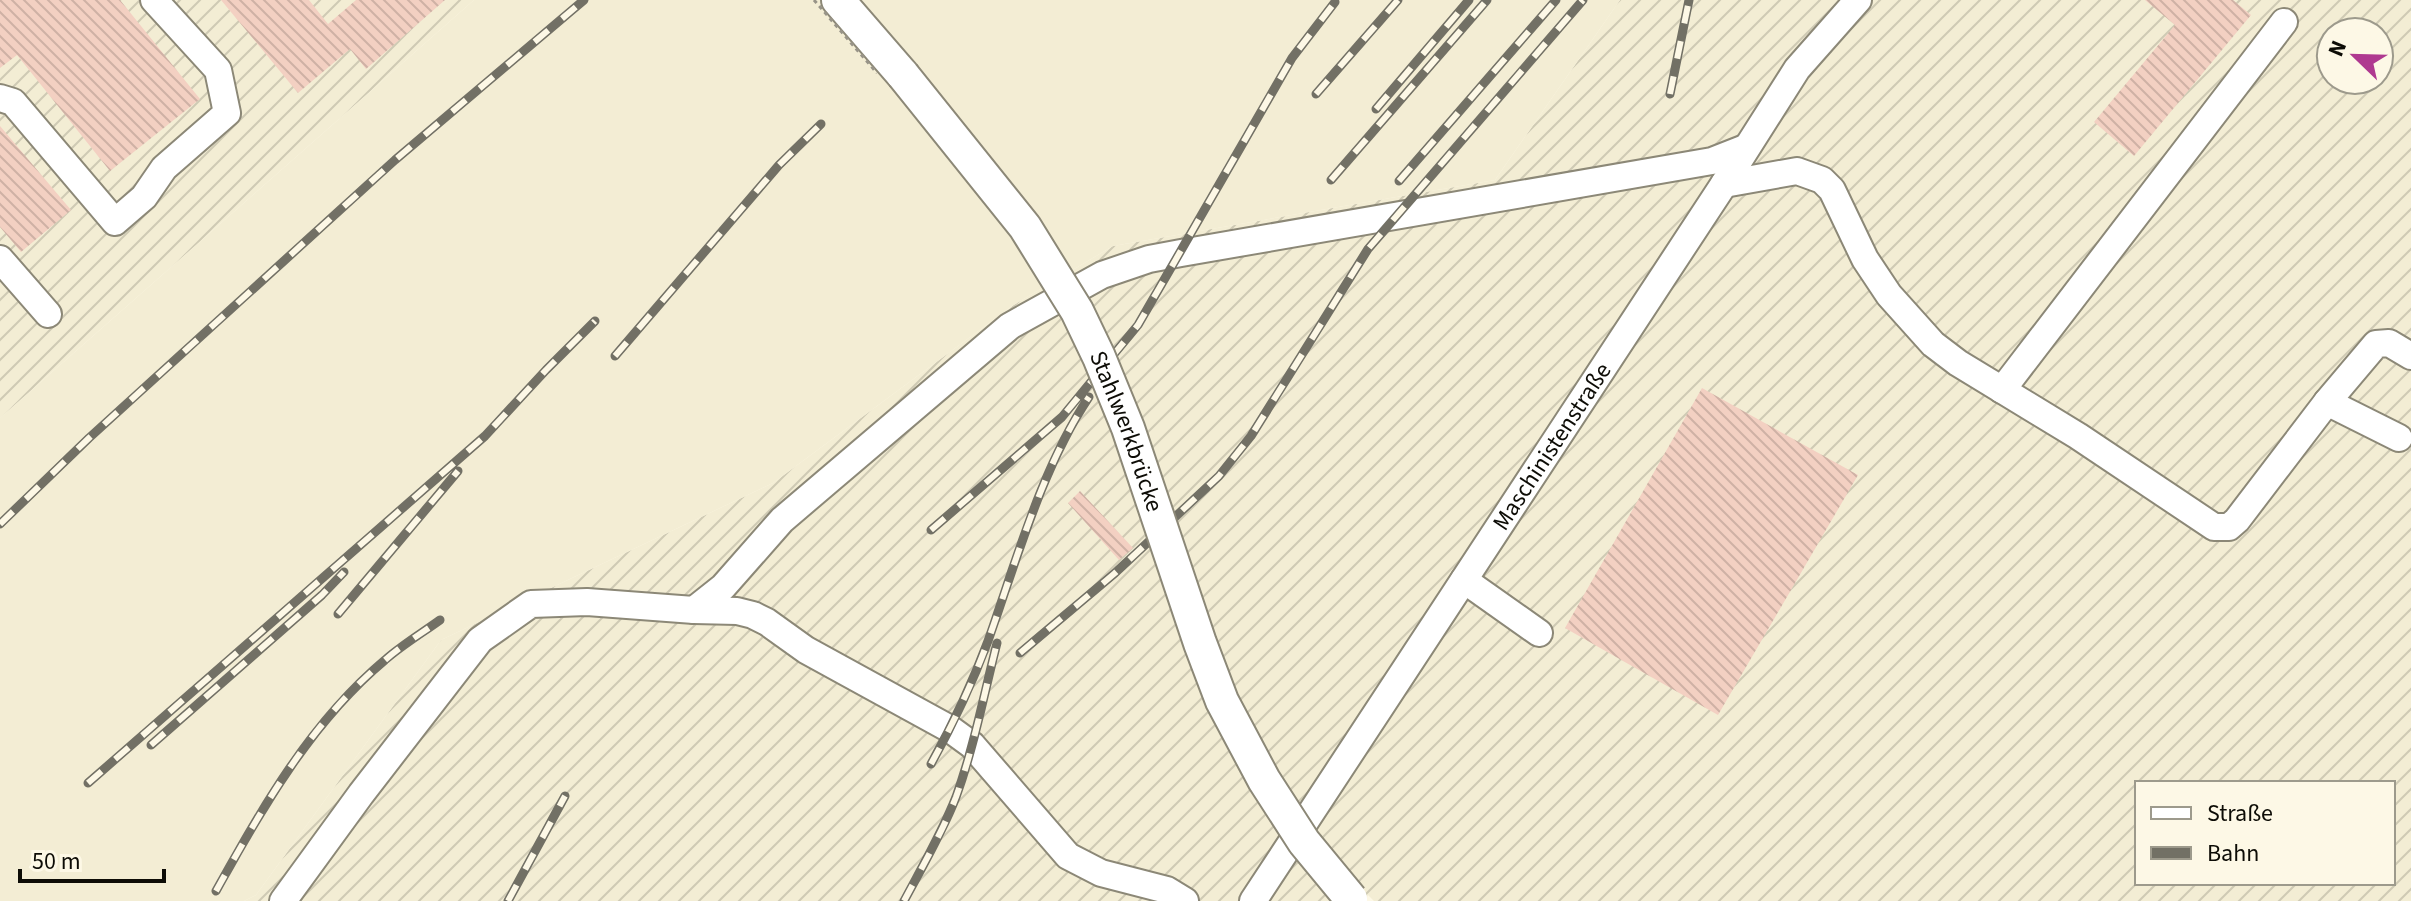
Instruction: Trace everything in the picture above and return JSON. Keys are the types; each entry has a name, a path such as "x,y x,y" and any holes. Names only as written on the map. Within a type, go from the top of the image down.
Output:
{"main road":[{"name":"Stahlwerkbrücke","path":"838,0 1025,227 1077,311 1128,428 1222,701 1264,780 1304,842 1351,900"}],"street":[{"path":"0,98 13,102 115,222 144,197 164,168 227,113 218,70 154,0"},
{"name":"Maschinistenstraße","path":"1253,901 1797,69 1858,0"},
{"path":"2002,390 2284,22"},
{"path":"694,610 723,587 782,520 1010,326 1102,275 1149,259 1712,161 1745,148"},
{"path":"1724,184 1797,171 1822,180 1832,190 1865,259 1889,295 1911,321 1958,363 2078,436 2214,527 2229,527 2237,520 2327,402 2376,344 2389,343 2411,356"},
{"path":"0,259 48,314"},
{"path":"2327,402 2399,438"},
{"path":"1464,580 1539,633"},
{"path":"283,901 480,640 531,604 587,602 737,611 753,615 806,650 950,729 972,745 1068,856 1101,873 1167,890 1185,901"}],"path":[{"path":"814,0 876,73"}],"shaded area":[{"path":"0,0 474,0 0,418"},
{"path":"474,0 1620,0 1495,180 1113,246 1012,306 773,483 441,640 256,895 244,901 0,901 0,418"},
{"path":"1620,0 2411,0 2411,901 1374,901 1368,895 1365,901 244,901 256,895 441,640 773,483 1012,306 1113,246 1495,180"}],"building":[{"path":"0,0 120,0 200,99 110,171 17,55 0,68"},
{"path":"221,0 309,0 328,24 356,0 445,0 366,69 350,49 298,93"},
{"path":"2145,0 2233,0 2251,15 2134,156 2094,122 2175,25"},
{"path":"0,126 71,210 21,252 0,227"},
{"path":"1702,388 1858,475 1718,715 1565,628"},
{"path":"1080,491 1133,548 1119,560 1068,503"}],"railway":[{"path":"0,524 89,438 395,160 584,0"},
{"path":"1316,94 1398,0"},
{"path":"1376,109 1469,0"},
{"path":"1331,180 1487,0"},
{"path":"1399,181 1556,0"},
{"path":"1020,653 1115,573 1219,476 1251,436 1368,249 1583,0"},
{"path":"1670,94 1689,0"},
{"path":"931,530 1062,417 1138,325 1292,58 1335,2"},
{"path":"615,356 779,165 821,124"},
{"path":"88,783 485,436 595,321"},
{"path":"931,764 982,657 1044,484 1072,424 1089,397"},
{"path":"338,614 458,471"},
{"path":"151,745 322,595 344,572"},
{"path":"216,891 270,798 334,711 385,660 440,620"},
{"path":"904,901 956,797 997,643"},
{"path":"508,901 565,796"}]}
